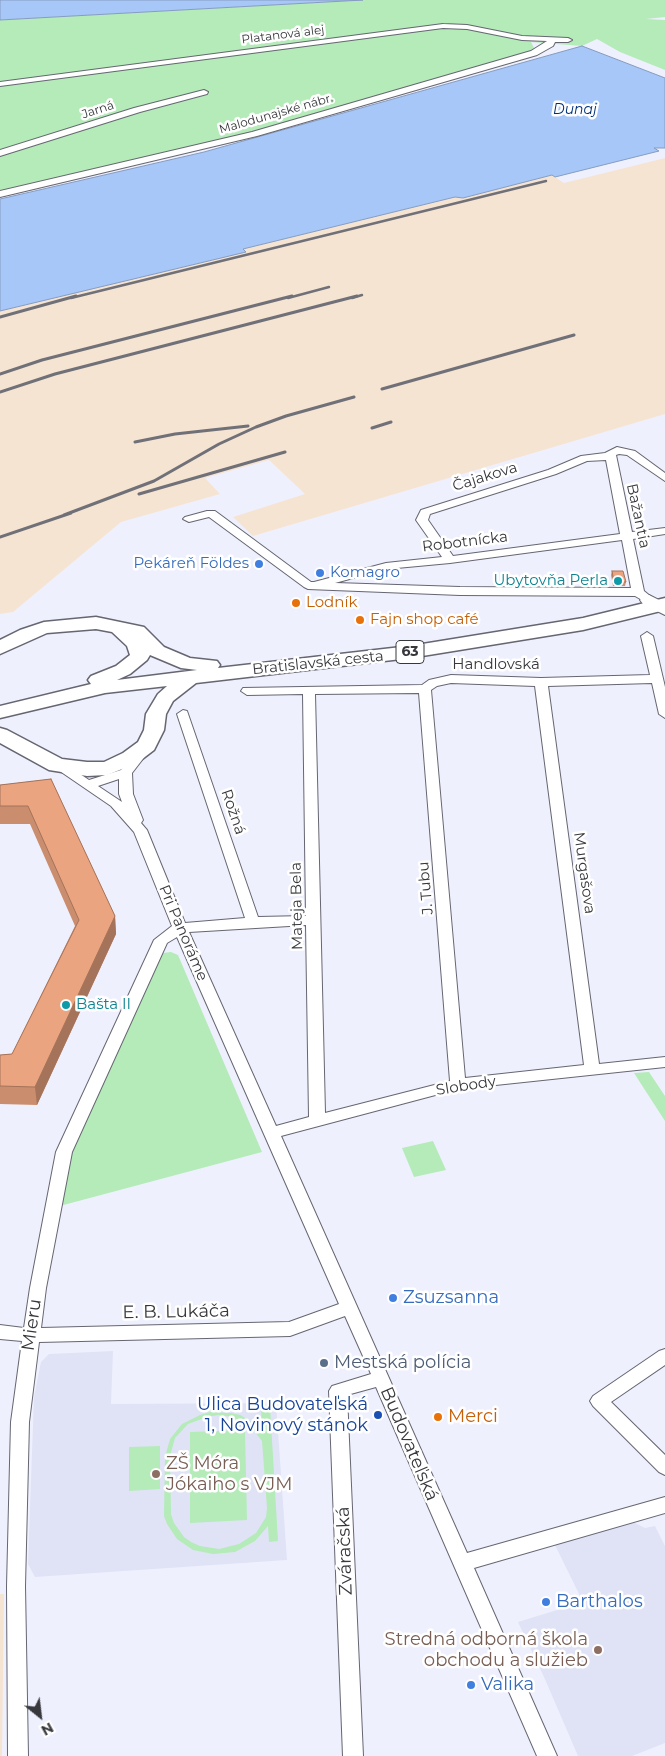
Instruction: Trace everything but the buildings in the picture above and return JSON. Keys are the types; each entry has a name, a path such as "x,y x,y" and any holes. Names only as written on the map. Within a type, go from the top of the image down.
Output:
{"main road":[{"name":"Bratislavská cesta","path":"0,701 39,697 102,683 218,666 332,654 478,635 657,601"},
{"name":"Bratislavská cesta","path":"102,683 190,677 318,664 468,644 583,624 657,601"},
{"path":"0,648 44,628 86,623 137,631 157,651 171,658 188,664 218,666"},
{"path":"102,683 140,656 136,644 115,627"},
{"path":"0,734 57,765 86,769 117,770 147,745 154,730 156,714 165,698 190,677"},
{"path":"102,683 143,700 156,714"},
{"name":"Bratislavská cesta","path":"0,712 39,697"}],"street":[{"name":"Platanová alej","path":"0,84 443,26 461,26 522,38 568,40"},
{"name":"Malodunajské nábr.","path":"0,194 254,134 534,53 550,44 551,40"},
{"name":"Jarná","path":"0,153 137,110 204,92"},
{"name":"Čajakova","path":"450,560 422,520 425,512 552,472 585,458 613,453 630,453 665,478"},
{"name":"Bažantia","path":"613,453 627,537 657,601"},
{"path":"189,519 211,514 308,586 460,591 657,601"},
{"name":"Robotnícka","path":"308,586 386,566 450,560 665,531"},
{"path":"646,636 665,714"},
{"name":"Handlovská","path":"247,691 425,689 432,683 451,679 541,682 657,679"},
{"name":"Murgašova","path":"541,682 592,1070"},
{"name":"J. Tubu","path":"425,689 458,1084"},
{"name":"Mateja Bela","path":"309,691 317,1121"},
{"name":"Rožná","path":"183,714 253,922"},
{"name":"Pri Panoráme","path":"57,765 116,802 140,830 180,928 270,1133"},
{"path":"90,784 117,770"},
{"path":"90,784 117,770"},
{"path":"117,770 140,830"},
{"path":"180,928 253,922 314,920"},
{"name":"Mieru","path":"18,1756 16,1586 20,1422 30,1335 64,1152 161,940 180,928"},
{"name":"Slobody","path":"270,1133 458,1084 665,1062"},
{"name":"Budovateľská","path":"270,1133 381,1378 460,1563 546,1756"},
{"name":"E. B. Lukáča","path":"0,1332 30,1335 290,1329 349,1307"},
{"path":"665,1356 599,1401 665,1468"},
{"name":"Zváračská","path":"353,1756 338,1390 381,1378"},
{"path":"460,1563 665,1505"}],"shaded area":[{"path":"665,158 665,414 253,536 233,517 305,494 269,460 205,478 220,494 121,522 13,612 0,614 0,311 245,252 243,249 455,197 463,198 552,175 564,183"},
{"name":"ZŠ Móra Jókaiho s VJM","path":"113,1351 111,1404 276,1403 287,1560 35,1577 28,1564 34,1397 41,1362 49,1354"},
{"name":"Stredná odborná škola obchodu a služieb","path":"621,1522 633,1522 645,1528 655,1526 665,1546 665,1743 632,1756 578,1756 518,1622 583,1602 554,1543"},
{"path":"0,1594 4,1594 2,1756 0,1756"}],"green space":[{"path":"363,0 665,0 665,17 646,19 665,20 665,70 620,52 597,39 582,46 531,42 535,50 241,136 0,193 0,20"},
{"path":"171,952 178,955 262,1152 56,1207 74,1141 158,961 163,953"},
{"path":"649,1072 665,1096 665,1121 634,1073"},
{"path":"433,1141 446,1170 414,1177 402,1148"},
{"path":"261,1406 270,1406 278,1541 269,1542 268,1526 255,1541 235,1552 213,1554 193,1550 177,1539 164,1516 165,1457 170,1439 182,1424 210,1412 240,1415 262,1431","holes":["227,1416 245,1422 262,1441 267,1508 266,1517 256,1533 239,1544 219,1549 200,1546 191,1542 184,1537 174,1523 171,1514 170,1456 175,1438 188,1424 207,1417"]},
{"path":"245,1430 247,1520 190,1523 190,1432"},
{"path":"160,1446 160,1489 129,1491 129,1447"}],"water":[{"path":"0,0 363,0 0,20"},
{"name":"Dunaj","path":"582,46 665,78 665,148 654,148 659,151 555,177 552,175 463,198 455,197 243,249 246,252 0,311 0,199 204,152"}],"railway":[{"path":"71,298 546,181"},
{"path":"288,298 329,287"},
{"path":"352,298 362,295"},
{"path":"0,317 76,296"},
{"path":"0,374 42,360 292,296"},
{"path":"0,392 55,374 357,296"},
{"path":"382,389 574,335"},
{"path":"64,515 154,481 219,444 256,427 286,416 354,397"},
{"path":"372,428 391,422"},
{"path":"135,442 175,434 248,426"},
{"path":"139,494 285,452"},
{"path":"0,537 71,513"}],"place":[{"name":"Pekáreň Földes","path":"259,564"},
{"name":"Komagro","path":"320,573"},
{"name":"Ubytovňa Perla","path":"618,581"},
{"name":"Lodník","path":"296,603"},
{"name":"Fajn shop café","path":"360,620"},
{"name":"Bašta II","path":"66,1005"},
{"name":"Zsuzsanna","path":"393,1298"},
{"name":"Mestská polícia","path":"324,1363"},
{"name":"Ulica Budovateľská 1, Novinový stánok","path":"378,1415"},
{"name":"Merci","path":"438,1417"},
{"name":"ZŠ Móra Jókaiho s VJM","path":"156,1474"},
{"name":"Barthalos","path":"546,1602"},
{"name":"Stredná odborná škola obchodu a služieb","path":"598,1650"},
{"name":"Valika","path":"471,1685"}]}
